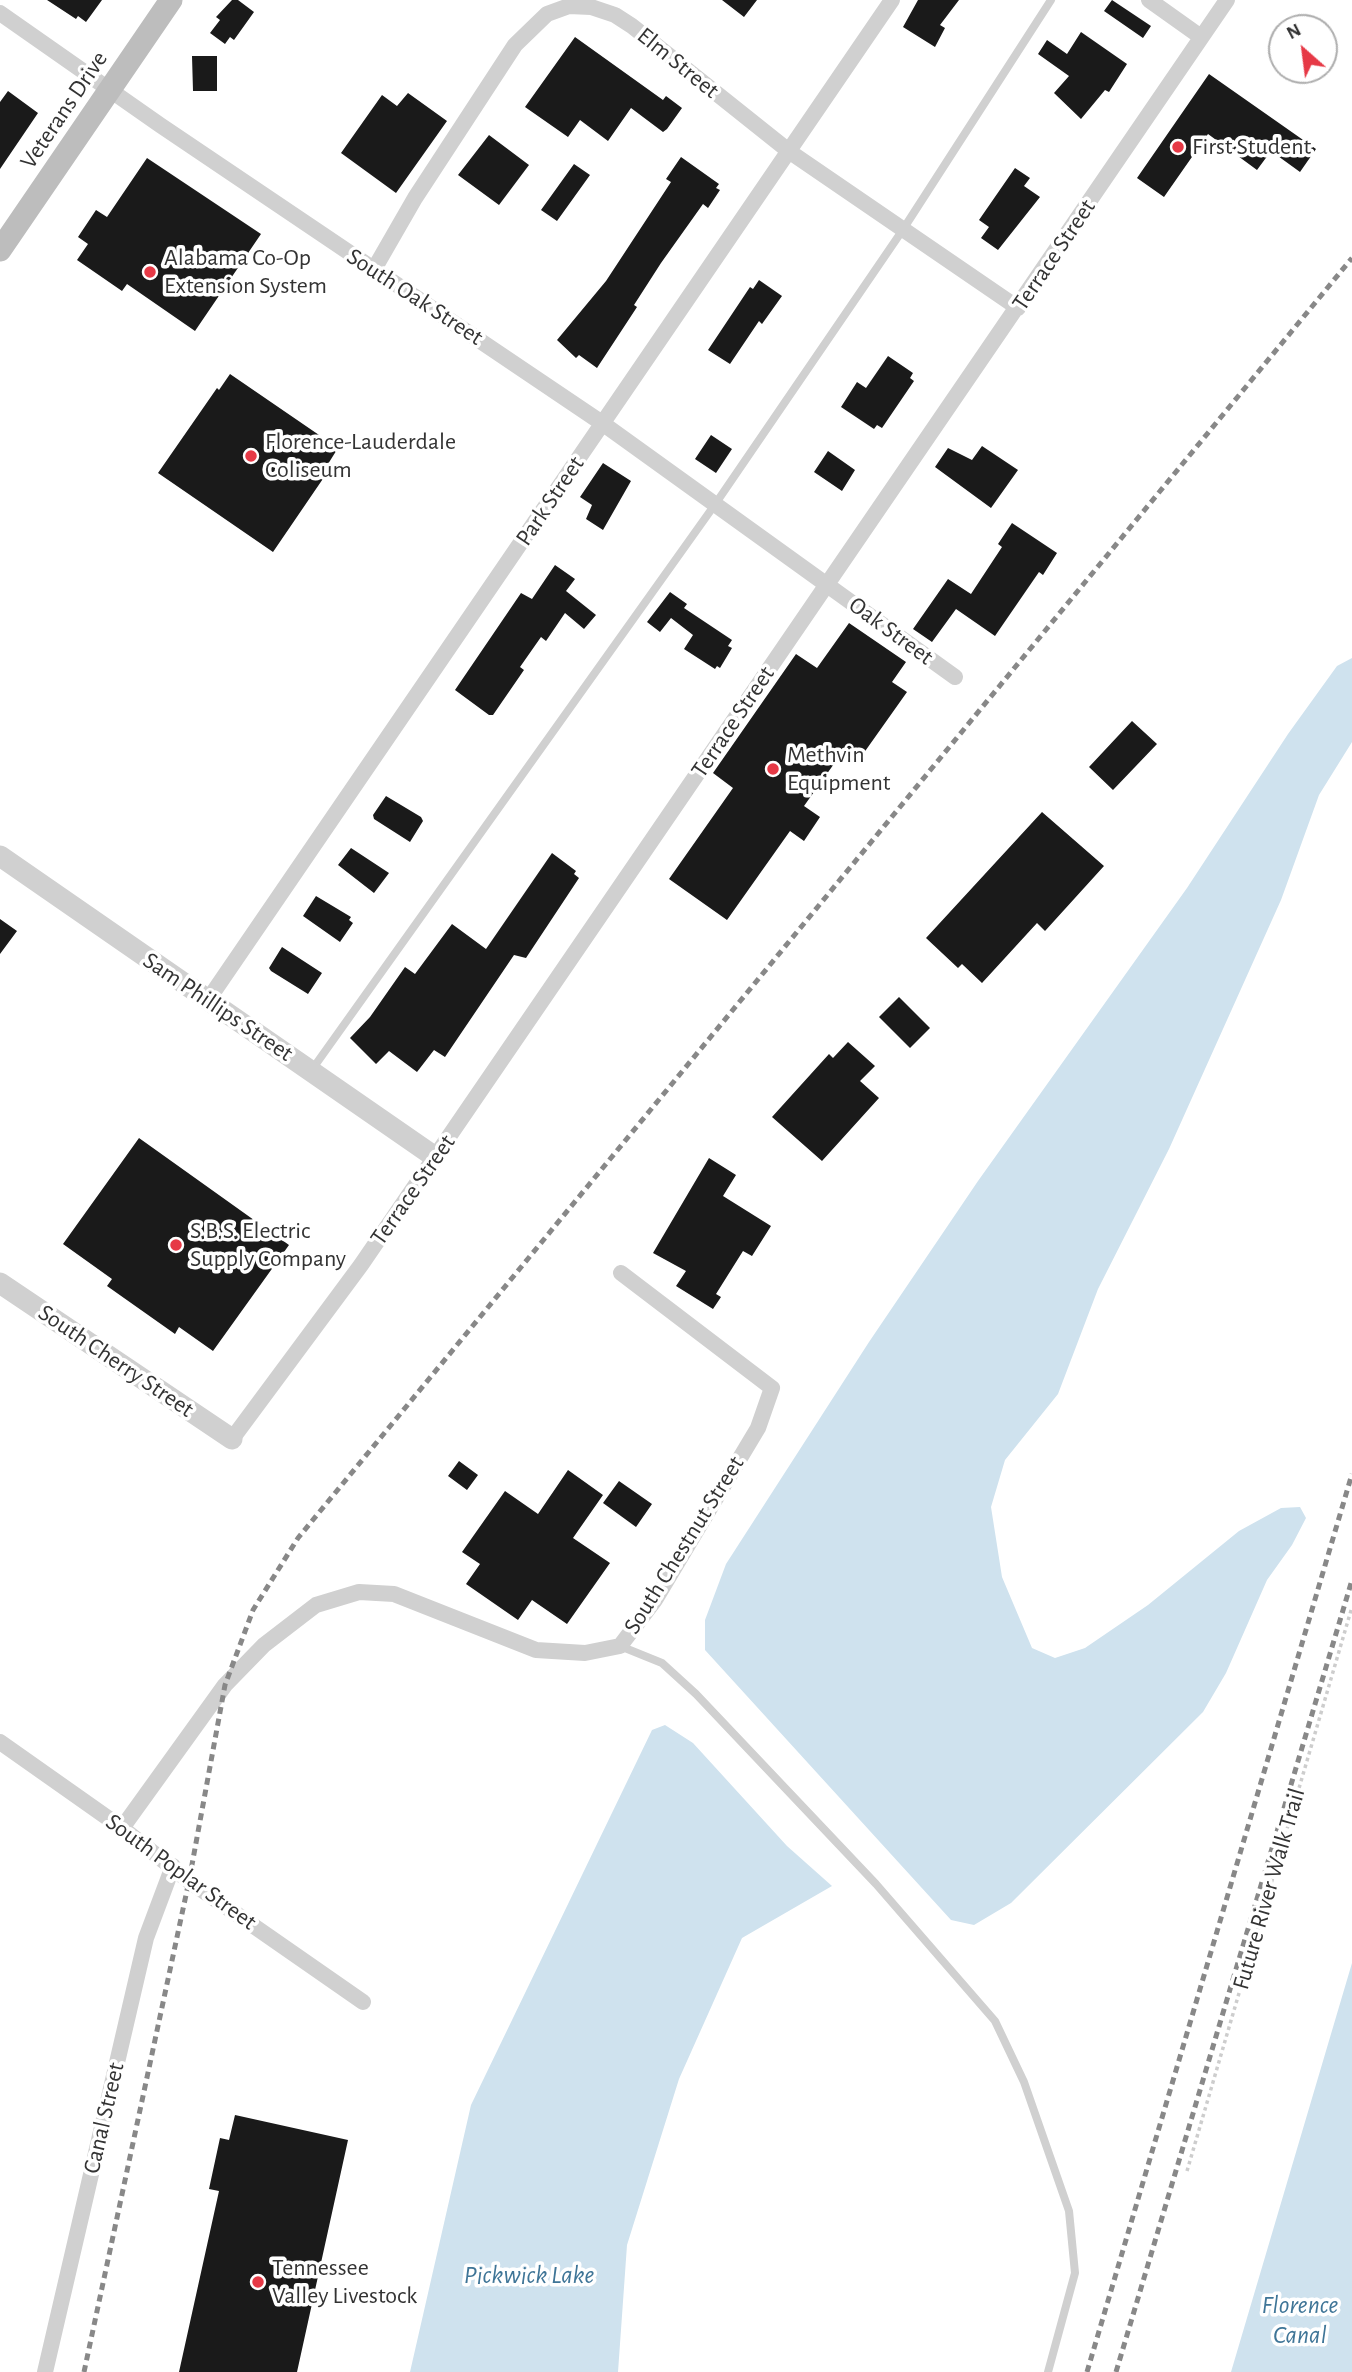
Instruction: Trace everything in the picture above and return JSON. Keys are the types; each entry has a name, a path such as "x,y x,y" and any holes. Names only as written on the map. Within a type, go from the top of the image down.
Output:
{"main road":[{"name":"Veterans Drive","path":"0,250 171,0"}],"street":[{"name":"Park Street","path":"208,1000 892,0"},
{"path":"1149,0 1201,37"},
{"name":"Terrace Street","path":"232,1439 361,1265 1227,0"},
{"name":"Elm Street","path":"373,271 415,198 515,45 547,14 569,6 592,7 615,15 632,26 790,152 1018,308"},
{"name":"South Oak Street","path":"0,13 373,271 461,326 602,423 826,584"},
{"name":"Oak Street","path":"826,584 955,677"},
{"name":"Sam Phillips Street","path":"0,856 435,1157"},
{"name":"South Chestnut Street","path":"122,1828 225,1685 264,1645 316,1605 359,1592 394,1594 536,1650 585,1653 620,1646 654,1600 758,1428 772,1388 621,1273"},
{"name":"South Cherry Street","path":"0,1283 232,1439"},
{"name":"South Poplar Street","path":"0,1742 122,1828 189,1881 363,2002"},
{"name":"Canal Street","path":"45,2372 146,1938 173,1866"}],"lane":[{"path":"311,1071 716,503 902,231 1051,0"},
{"path":"620,1646 662,1663 696,1694 884,1893 995,2021 1024,2082 1069,2211 1075,2273 1048,2372"}],"path":[{"name":"Future River Walk Trail","path":"1187,2171 1352,1607"}],"water":[{"path":"1352,658 1352,742 1319,795 1281,900 1169,1149 1098,1289 1058,1394 1005,1460 991,1507 1002,1577 1032,1648 1055,1658 1085,1648 1148,1605 1239,1531 1281,1508 1300,1507 1306,1518 1292,1545 1267,1580 1226,1673 1203,1712 1011,1903 974,1925 951,1920 705,1650 705,1620 726,1564 869,1342 978,1181 1187,888 1288,734 1337,666"},
{"name":"Pickwick Lake","path":"665,1725 693,1743 787,1846 832,1886 742,1938 679,2079 627,2245 618,2372 410,2372 471,2105 652,1730"},
{"name":"Florence Canal","path":"1352,1963 1352,2372 1231,2372"}],"building":[{"path":"47,0 102,0 86,22 78,16 76,19"},
{"path":"232,0 238,0 254,12 234,40 230,37 225,44 210,33 220,20 216,17"},
{"path":"722,0 757,0 744,17"},
{"path":"918,0 959,0 940,25 945,28 935,47 903,27"},
{"path":"1112,0 1151,26 1143,38 1104,11"},
{"path":"1081,32 1127,64 1109,92 1105,90 1081,119 1054,93 1069,76 1038,54 1047,40 1067,54"},
{"path":"575,37 663,100 666,96 682,108 667,129 663,132 631,108 608,141 580,120 568,137 525,107"},
{"path":"192,56 217,56 217,91 193,91"},
{"path":"1209,74 1316,149 1300,172 1271,151 1257,170 1208,134 1164,197 1137,178"},
{"path":"8,91 38,113 0,169 0,102"},
{"path":"408,93 447,121 396,193 341,153 382,95 397,106"},
{"path":"489,135 529,165 499,205 458,175"},
{"path":"681,157 719,184 716,188 720,190 708,208 703,204 661,263 634,305 637,307 597,368 579,355 576,358 557,340 606,281 671,182 666,179"},
{"path":"147,158 261,234 195,331 127,284 122,291 77,260 88,244 78,237 96,210 107,217"},
{"path":"574,164 590,175 557,221 541,210"},
{"path":"1015,168 1030,178 1024,186 1040,197 998,250 981,238 989,227 979,220"},
{"path":"759,280 782,296 762,324 759,321 730,364 708,350 750,287 753,289"},
{"path":"888,356 913,373 910,378 914,381 882,428 877,425 874,429 841,407 857,382 866,388"},
{"name":"Florence-Lauderdale Coliseum","path":"230,374 338,448 328,464 331,467 273,552 158,473 217,388 219,390"},
{"path":"711,435 732,449 716,473 695,459"},
{"path":"982,446 1018,470 991,508 935,467 948,448 972,460"},
{"path":"828,451 855,470 842,491 814,472"},
{"path":"603,463 631,481 603,530 586,519 592,505 580,497"},
{"path":"1012,523 1057,553 1043,575 1039,572 995,636 956,609 932,642 913,629 948,579 971,594 1002,547 998,544"},
{"path":"555,565 575,579 566,591 596,615 584,629 565,613 546,641 541,637 520,667 524,670 493,715 489,715 455,690 521,593 532,599"},
{"path":"670,592 687,604 684,608 732,640 728,646 732,648 720,668 717,666 715,669 684,649 693,635 671,618 660,632 647,622"},
{"name":"Methvin Equipment","path":"849,623 906,662 892,682 907,692 856,764 841,754 804,806 820,817 804,841 790,831 727,920 669,879 733,788 713,773 796,654 817,668"},
{"path":"1132,721 1157,744 1113,790 1089,767"},
{"path":"386,796 421,817 423,821 410,842 374,819 373,815"},
{"path":"1042,812 1104,866 1045,931 1037,923 982,983 962,964 958,968 926,938"},
{"path":"351,848 389,873 374,893 338,865"},
{"path":"552,853 576,871 574,874 579,878 526,958 514,955 445,1057 434,1050 417,1072 389,1051 376,1064 350,1038 370,1017 405,967 415,974 452,924 486,949"},
{"path":"316,896 351,917 349,920 353,923 340,942 303,916"},
{"path":"0,919 17,931 0,954"},
{"path":"282,947 322,973 308,994 269,968"},
{"path":"899,997 930,1028 910,1048 879,1017"},
{"path":"848,1042 875,1066 860,1081 879,1098 822,1161 772,1117 829,1054 833,1058"},
{"name":"S.B.S. Electric Supply Company","path":"139,1138 289,1245 213,1351 179,1327 175,1334 107,1286 112,1279 63,1244"},
{"path":"709,1158 736,1175 723,1196 771,1226 752,1256 743,1251 716,1294 721,1297 713,1309 676,1286 686,1271 653,1253"},
{"path":"459,1461 478,1475 467,1490 448,1476"},
{"path":"568,1470 603,1495 573,1538 610,1563 567,1624 532,1600 518,1620 466,1584 480,1564 462,1552 505,1491 538,1514"},
{"path":"619,1481 652,1504 636,1527 603,1503"},
{"name":"Tennessee Valley Livestock","path":"235,2115 348,2140 297,2372 179,2372 219,2191 209,2189 220,2138 229,2140"}],"railway":[{"path":"84,2372 189,1881 225,1685 253,1610 298,1538 1352,258"},
{"path":"1087,2372 1352,1474"},
{"path":"1116,2372 1352,1580"}],"place":[{"name":"First Student","path":"1178,147"},
{"name":"Alabama Co-Op Extension System","path":"150,272"},
{"name":"Florence-Lauderdale Coliseum","path":"251,456"},
{"name":"Methvin Equipment","path":"773,769"},
{"name":"S.B.S. Electric Supply Company","path":"176,1245"},
{"name":"Tennessee Valley Livestock","path":"258,2282"}]}
